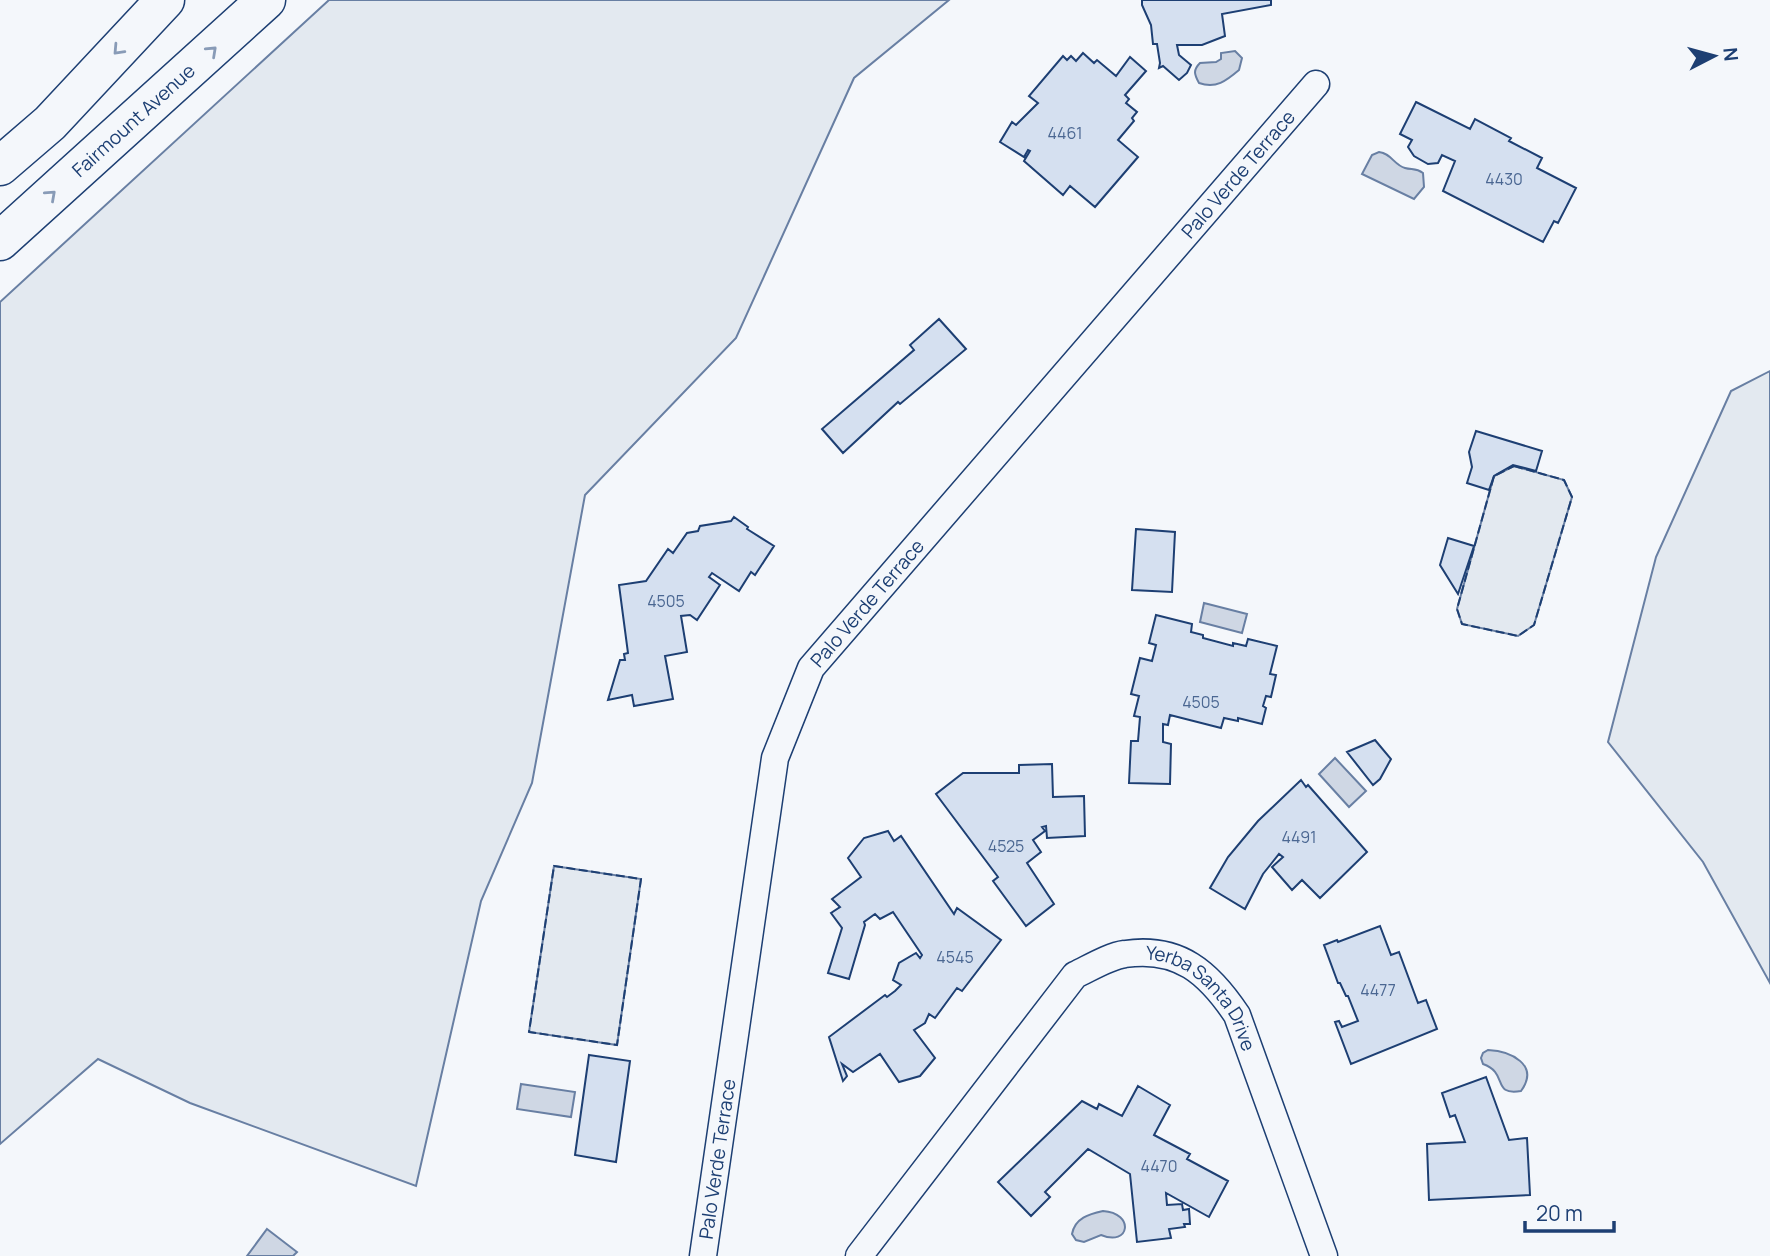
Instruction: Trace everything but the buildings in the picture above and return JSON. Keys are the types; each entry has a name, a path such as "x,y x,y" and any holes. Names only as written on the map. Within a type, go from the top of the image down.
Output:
{"main road":[{"path":"0,166 50,123 165,0"},
{"name":"Fairmount Avenue","path":"0,241 266,0"},
{"path":"0,156 50,123"}],"street":[{"name":"Palo Verde Terrace","path":"703,1256 775,758 811,668 1316,84"},
{"name":"Yerba Santa Drive","path":"859,1256 1074,975 1123,954 1157,953 1188,963 1219,988 1237,1015 1324,1256"}],"shaded area":[{"path":"329,0 949,0 854,78 736,338 585,495 532,783 481,901 416,1186 190,1103 98,1059 0,1144 0,302"},
{"path":"1235,51 1242,58 1239,70 1230,78 1211,85 1199,83 1195,72 1200,63 1216,62 1221,59 1221,53"},
{"path":"1379,152 1387,154 1407,169 1423,173 1424,187 1414,199 1362,174 1372,155"},
{"path":"1770,371 1770,983 1703,862 1608,742 1656,557 1731,391"},
{"path":"1514,466 1564,480 1572,497 1534,625 1518,636 1462,624 1457,609 1494,476"},
{"path":"1204,603 1247,614 1242,633 1200,622"},
{"path":"1335,758 1366,791 1349,807 1319,774"},
{"path":"554,866 641,879 617,1045 529,1032"},
{"path":"1488,1050 1506,1053 1525,1067 1526,1082 1521,1091 1506,1090 1496,1073 1483,1064 1481,1058"},
{"path":"521,1084 575,1092 571,1117 517,1109"},
{"path":"1103,1211 1120,1217 1125,1228 1123,1233 1118,1237 1101,1235 1084,1242 1076,1240 1072,1234 1079,1220"},
{"path":"267,1229 297,1252 293,1256 247,1256"}],"fence":[{"path":"1514,466 1564,480 1572,497 1534,625 1518,636 1462,624 1457,609 1494,476 1514,466"},
{"path":"554,866 641,879 617,1045 529,1032 554,866"}]}
